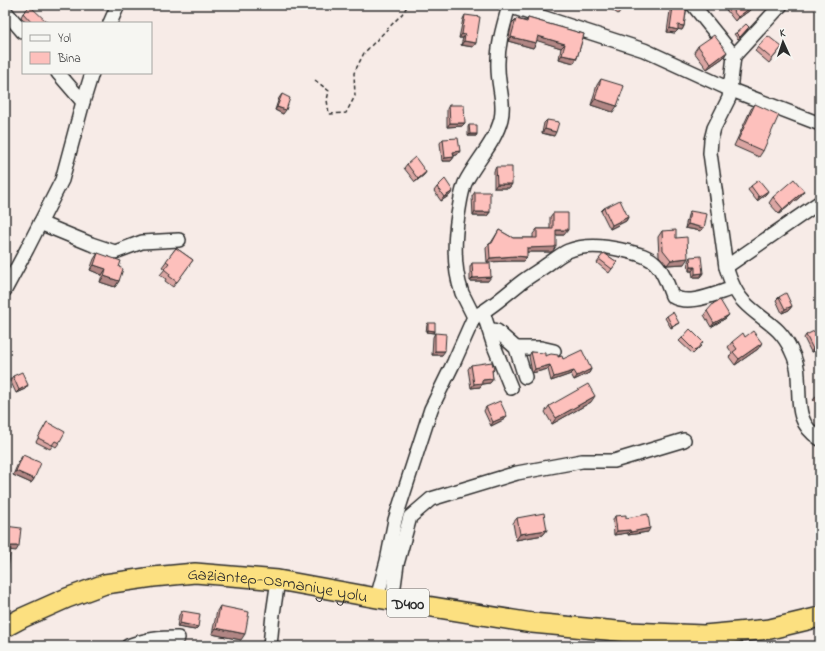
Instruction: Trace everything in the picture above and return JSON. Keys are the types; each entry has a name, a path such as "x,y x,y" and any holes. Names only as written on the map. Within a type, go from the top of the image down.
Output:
{"highway":[{"name":"Gaziantep-Osmaniye yolu","path":"5,627 67,598 105,584 194,573 278,580 302,586 384,600 532,623 628,632 704,635 770,629 820,617"}],"street":[{"path":"110,22 118,5"},
{"path":"693,5 734,56"},
{"path":"781,5 734,56 729,98 714,128 710,153 726,267 734,288 744,302 776,328 791,348 798,374 800,412 802,420 806,427 820,439"},
{"path":"511,388 489,329 462,292 456,260 456,230 461,195 466,182 488,146 501,120 503,105 498,70 498,53 507,6 527,8 644,50 729,89 820,124"},
{"path":"5,11 22,31"},
{"path":"59,74 83,102"},
{"path":"5,290 62,180 92,74"},
{"path":"726,267 820,202"},
{"path":"40,223 91,244 116,252 142,242 179,240"},
{"path":"384,600 387,561 395,520 431,409 478,315 523,281 568,251 581,248 610,247 647,257 655,262 663,272 672,296 680,300 695,300 734,288"},
{"path":"489,329 497,331 516,348 525,377"},
{"path":"516,348 541,348 554,351"},
{"path":"384,600 394,579 410,517 431,499 516,473 582,461 614,461 684,440"},
{"path":"270,646 272,614 278,580"},
{"path":"128,646 137,642 151,639 178,638"}],"path":[{"path":"315,80 329,91 327,100 329,114 346,113 355,96 354,73 364,53 402,14 408,5"}],"building":[{"path":"615,5 624,5 621,9"},
{"path":"676,5 687,5 684,26 678,25 678,30 670,28 673,7 676,7"},
{"path":"728,5 754,5 738,17"},
{"path":"30,6 47,22 31,22 23,13"},
{"path":"465,15 480,17 476,43 464,41 465,35 462,34"},
{"path":"528,18 584,34 577,58 562,55 565,44 538,36 536,43 511,37 516,19 527,22"},
{"path":"746,24 749,27 740,37 736,33"},
{"path":"714,35 727,52 711,64 698,46"},
{"path":"768,36 782,47 772,59 758,47"},
{"path":"601,79 624,86 617,106 595,99"},
{"path":"282,94 290,98 286,110 277,107"},
{"path":"755,104 779,115 763,151 738,140"},
{"path":"449,105 464,105 465,123 450,123"},
{"path":"547,120 559,122 556,132 545,129"},
{"path":"469,125 477,125 477,134 470,134"},
{"path":"458,138 460,151 453,152 454,157 445,158 443,139"},
{"path":"415,157 426,172 418,179 407,164"},
{"path":"496,167 512,167 512,184 497,184"},
{"path":"445,179 453,191 444,197 437,187"},
{"path":"794,179 804,191 783,209 773,197"},
{"path":"759,180 768,191 759,197 751,186"},
{"path":"475,192 490,192 490,212 475,212"},
{"path":"620,200 628,217 612,225 604,208"},
{"path":"690,211 707,214 704,228 688,224"},
{"path":"553,213 568,213 568,230 556,230 556,246 527,248 527,257 515,256 490,258 489,244 492,243 499,230 513,238 537,238 537,229 553,229"},
{"path":"676,230 676,238 687,237 688,258 671,260 663,250 662,231"},
{"path":"176,248 193,260 177,282 169,276 170,274 164,269 169,263 166,261"},
{"path":"98,253 121,261 119,267 123,269 119,281 104,276 106,269 94,265"},
{"path":"604,253 617,262 612,269 599,259"},
{"path":"701,256 703,273 695,274 695,267 691,267 690,257"},
{"path":"472,263 490,263 491,277 473,278"},
{"path":"786,293 792,306 785,309 779,297"},
{"path":"720,300 729,315 714,323 707,311 714,303"},
{"path":"673,312 679,323 672,326 667,316"},
{"path":"428,323 435,323 435,331 428,330"},
{"path":"690,329 703,342 695,351 682,338"},
{"path":"816,330 820,337 820,351 817,348 813,349 806,335"},
{"path":"753,331 762,343 739,359 733,352 737,349 732,342 743,333 745,337"},
{"path":"435,333 446,334 445,351 435,351"},
{"path":"582,350 591,369 577,376 574,371 554,377 550,365 535,369 531,352 545,353 545,356 551,354 558,355 558,357 562,356 563,359"},
{"path":"492,362 494,370 492,370 493,379 482,380 482,383 474,384 471,365"},
{"path":"22,372 28,385 19,390 13,376"},
{"path":"588,384 595,396 556,418 549,406"},
{"path":"820,392 820,401 816,397"},
{"path":"500,401 507,416 493,422 486,407"},
{"path":"47,422 65,432 59,443 55,441 52,445 38,438"},
{"path":"23,455 41,463 34,479 16,471"},
{"path":"544,513 547,530 520,534 517,518"},
{"path":"648,514 650,528 631,532 630,530 617,531 615,516 626,515 626,518"},
{"path":"5,526 21,528 19,546 11,546 8,569 5,569"},
{"path":"220,606 249,612 245,634 216,628"},
{"path":"182,611 200,614 198,627 180,623"}]}
